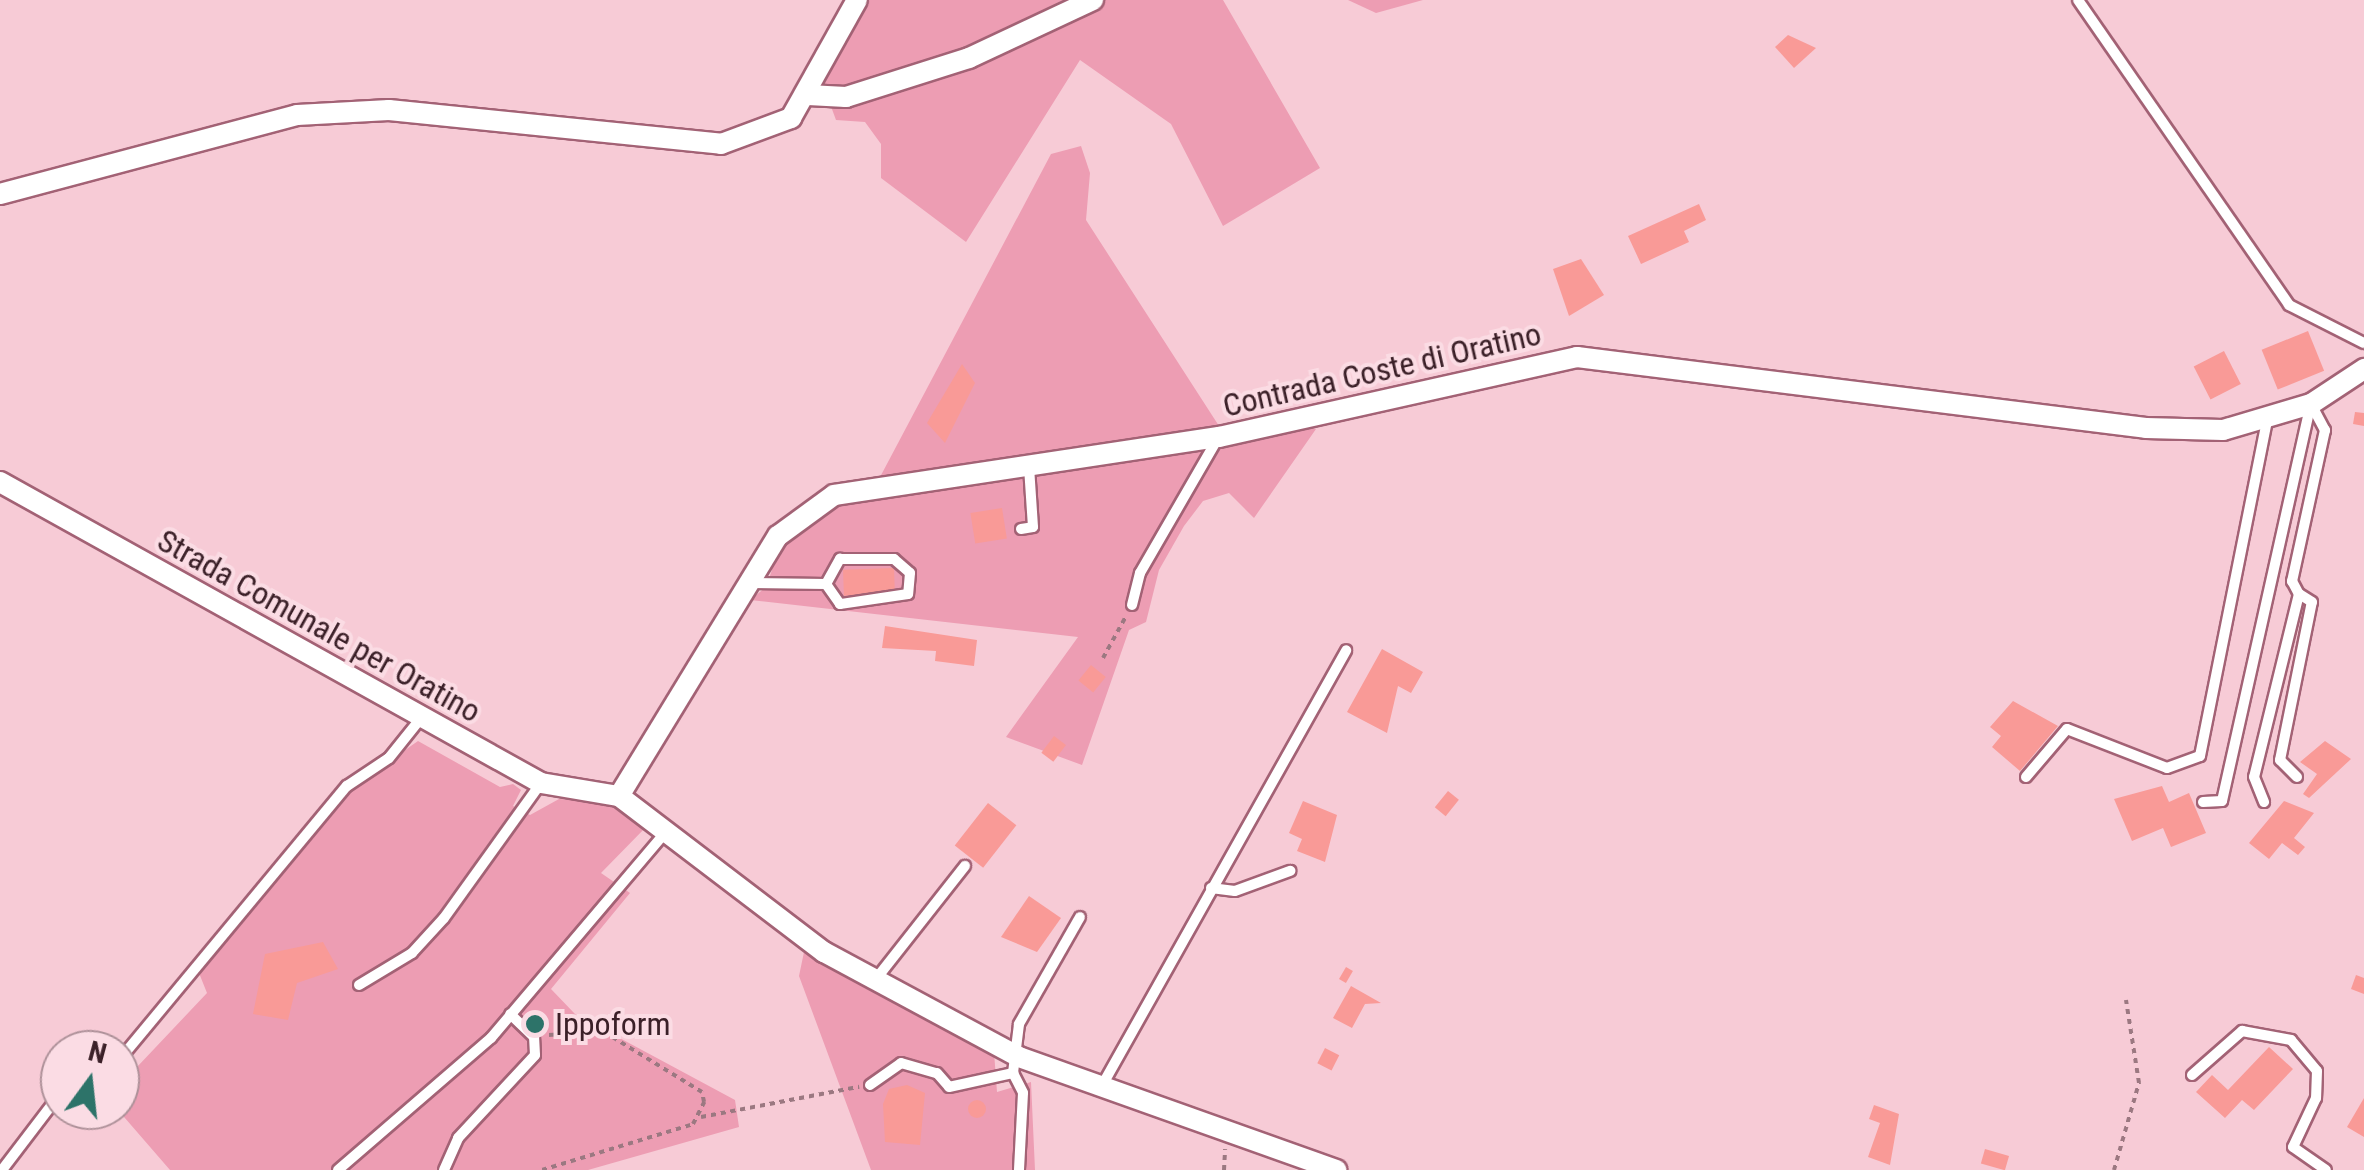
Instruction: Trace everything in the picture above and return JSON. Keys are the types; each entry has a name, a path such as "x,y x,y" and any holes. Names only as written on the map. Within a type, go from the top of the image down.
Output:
{"street":[{"path":"0,194 296,115 408,112 721,144 790,118 808,96 856,0"},
{"path":"808,96 846,97 969,58 1093,0"},
{"name":"Contrada Coste di Oratino","path":"618,796 749,582 803,509 834,494 1219,438 1577,357 2146,428 2267,422 2312,404 2364,369"},
{"name":"Strada Comunale per Oratino","path":"0,482 541,783 618,796"},
{"path":"618,796 664,834 876,979 1016,1065 1104,1082 1336,1170"}],"lane":[{"path":"2078,0 2290,306 2364,343"},
{"path":"2297,777 2280,760 2312,602 2300,594 2292,580 2325,430 2312,404"},
{"path":"2204,802 2222,801 2312,404"},
{"path":"2026,776 2067,730 2167,768 2200,756 2267,422"},
{"path":"1132,605 1140,573 1219,438"},
{"path":"1021,529 1033,527 1028,466"},
{"path":"876,559 905,564 912,584 899,602 840,604 826,584 840,560 876,559"},
{"path":"749,582 826,584"},
{"path":"2264,802 2254,777 2300,594"},
{"path":"1104,1082 1346,650"},
{"path":"140,1034 347,786 389,758 421,718"},
{"path":"359,985 412,952 444,918 541,783"},
{"path":"338,1170 510,1014 664,834"},
{"path":"876,979 965,866"},
{"path":"1211,888 1236,891 1290,871"},
{"path":"1019,1170 1023,1093 1016,1065 1019,1024 1080,917"},
{"path":"444,1170 458,1138 535,1055 534,1037 510,1014"},
{"path":"2192,1075 2217,1044 2242,1031 2292,1040 2318,1070 2316,1098 2293,1147 2326,1170"},
{"path":"870,1084 901,1063 949,1087 1016,1065"},
{"path":"2,1170 40,1120"}],"path":[{"path":"1103,658 1132,605"},
{"path":"2114,1170 2138,1084 2126,1000"},
{"path":"534,1037 604,1032 702,1092 701,1117"},
{"path":"542,1170 701,1117 870,1084"}],"shaded area":[{"path":"863,0 1223,0 1320,168 1223,226 1171,124 1080,60 966,242 881,178 881,144 865,122 836,120 822,82"},
{"path":"1348,0 1423,0 1376,13"},
{"path":"1081,146 1090,173 1086,220 1219,426 1269,414 1316,429 1254,518 1229,493 1203,501 1184,526 1159,570 1146,622 1129,630 1082,765 1006,737 1078,637 750,600 766,587 772,570 764,564 781,536 879,479 1051,154"},
{"path":"418,741 500,787 513,784 521,790 513,806 530,815 559,799 606,801 647,826 601,873 630,893 551,989 575,1014 735,1100 739,1127 588,1170 170,1170 135,1130 140,1130 140,1064 207,993 199,973 211,948 348,790"},
{"path":"804,952 994,1052 997,1092 1031,1082 1035,1170 871,1170 799,976"}],"building":[{"path":"1788,35 1816,48 1794,68 1775,47"},
{"path":"1699,204 1706,220 1684,231 1689,242 1641,264 1628,236"},
{"path":"1581,259 1604,295 1569,316 1553,269"},
{"path":"2308,331 2324,371 2278,390 2262,350"},
{"path":"2224,351 2241,384 2211,399 2194,366"},
{"path":"962,364 975,383 945,443 927,423"},
{"path":"2355,412 2364,413 2364,426 2353,424"},
{"path":"1002,508 1007,539 975,544 970,513"},
{"path":"894,568 895,594 844,596 843,570"},
{"path":"885,626 977,640 974,666 935,661 936,651 882,648"},
{"path":"1382,649 1423,672 1411,693 1398,686 1387,733 1347,712"},
{"path":"1091,665 1106,677 1093,693 1078,681"},
{"path":"2013,701 2058,726 2020,771 1992,747 2001,736 1990,727"},
{"path":"1054,736 1066,745 1053,762 1041,753"},
{"path":"2325,741 2351,759 2309,798 2303,794 2317,774 2300,762"},
{"path":"2162,786 2169,802 2189,793 2206,833 2171,847 2163,828 2132,841 2114,799"},
{"path":"1448,791 1459,800 1446,816 1435,807"},
{"path":"1303,801 1337,815 1325,862 1297,851 1302,839 1289,833"},
{"path":"2284,801 2314,813 2294,838 2305,847 2298,855 2282,843 2269,859 2249,843"},
{"path":"988,803 1016,825 983,868 955,846"},
{"path":"1029,896 1061,918 1037,952 1001,937"},
{"path":"323,942 338,969 297,983 288,1020 253,1014 265,954"},
{"path":"1346,967 1353,971 1346,983 1339,979"},
{"path":"2356,975 2364,978 2364,994 2351,989"},
{"path":"1351,986 1381,1003 1365,1004 1352,1028 1333,1018"},
{"path":"2269,1047 2293,1069 2254,1110 2242,1100 2225,1118 2196,1092 2212,1075 2228,1090"},
{"path":"1325,1048 1339,1055 1332,1070 1317,1063"},
{"path":"907,1085 925,1093 920,1145 885,1142 883,1104 889,1089"},
{"path":"2364,1098 2364,1137 2347,1127"},
{"path":"977,1100 986,1109 977,1118 968,1109"},
{"path":"1874,1105 1899,1114 1890,1165 1868,1157 1880,1123 1869,1119"},
{"path":"1985,1149 2009,1156 2005,1170 1981,1163"}],"place":[{"name":"Ippoform","path":"535,1024"}]}
